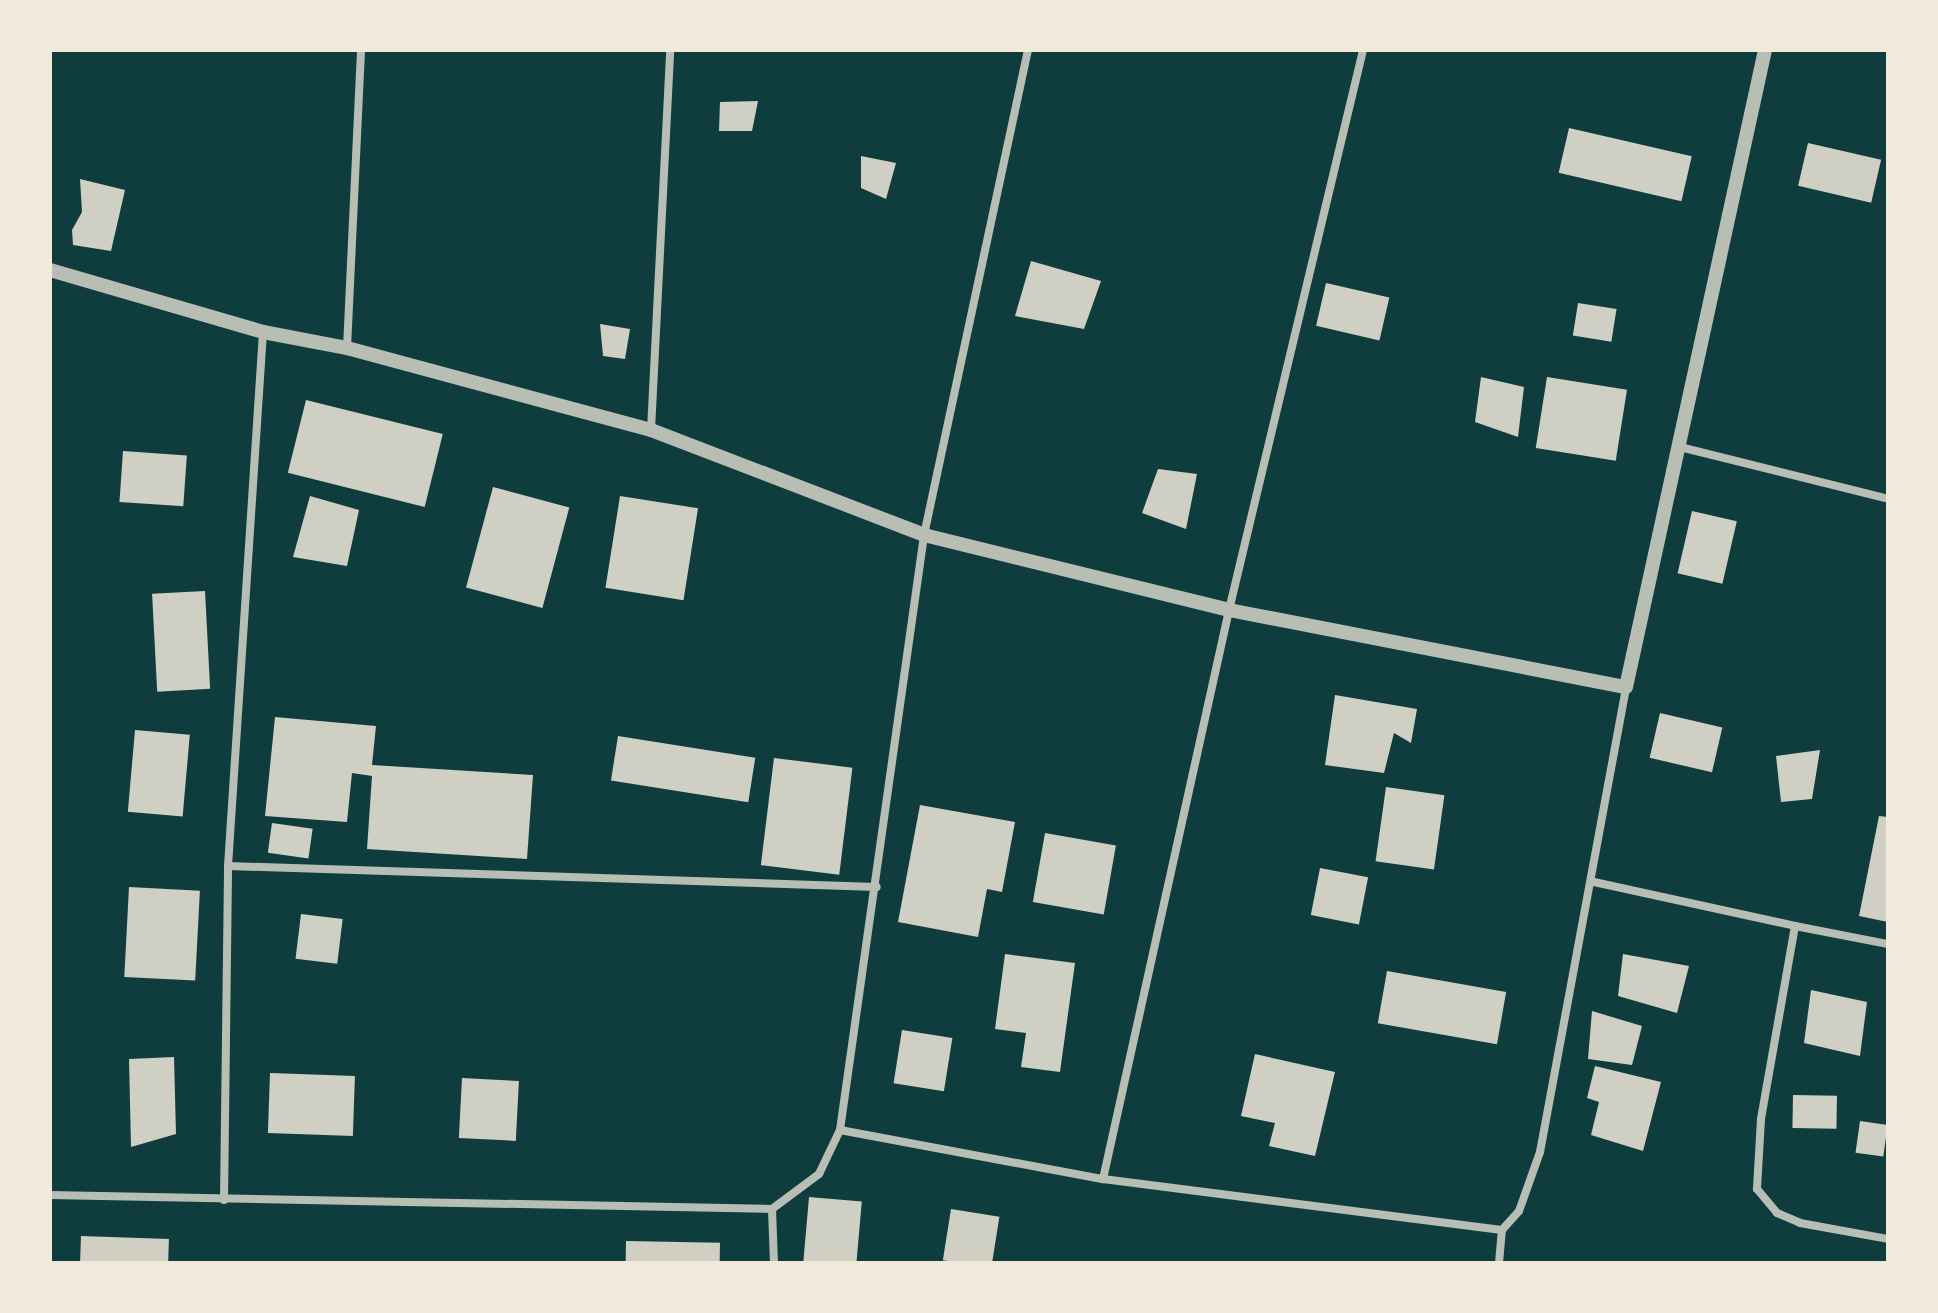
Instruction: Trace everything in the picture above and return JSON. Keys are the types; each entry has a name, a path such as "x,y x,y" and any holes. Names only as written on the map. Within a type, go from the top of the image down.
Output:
{"street":[{"path":"347,348 361,50"},
{"path":"651,430 670,50"},
{"path":"50,1195 772,1209 819,1174 840,1130 877,887 924,535 1028,50"},
{"path":"1103,1179 1229,610 1363,50"},
{"path":"1499,1263 1502,1230 1519,1211 1538,1163 1594,882 1626,687 1676,446 1765,50"},
{"path":"50,270 263,332 347,348 651,430 924,535 1229,610 1626,687"},
{"path":"224,1200 228,866 263,332"},
{"path":"1676,446 1888,499"},
{"path":"228,866 877,887"},
{"path":"1594,882 1888,944"},
{"path":"1795,926 1761,1119 1757,1189 1770,1207 1800,1223 1888,1239"},
{"path":"840,1130 1103,1179 1502,1230"},
{"path":"772,1209 774,1263"}],"building":[{"path":"758,101 752,131 719,131 720,102"},
{"path":"1569,128 1692,156 1681,201 1559,173"},
{"path":"1808,143 1881,160 1871,203 1798,186"},
{"path":"861,156 896,163 886,199 861,188"},
{"path":"80,179 125,190 111,251 73,245 72,230 82,212"},
{"path":"1031,261 1101,281 1084,329 1015,316"},
{"path":"1326,283 1389,298 1379,340 1316,326"},
{"path":"1578,303 1617,309 1611,342 1573,336"},
{"path":"600,324 630,329 625,359 603,356"},
{"path":"1481,377 1524,387 1518,437 1475,422"},
{"path":"1547,377 1627,390 1616,461 1536,448"},
{"path":"306,400 443,434 425,507 288,473"},
{"path":"123,451 187,455 183,506 119,502"},
{"path":"1158,469 1197,474 1186,529 1142,513"},
{"path":"493,487 569,507 542,608 466,587"},
{"path":"310,496 359,510 347,566 293,557"},
{"path":"620,496 698,508 683,600 605,588"},
{"path":"1692,511 1737,521 1722,584 1678,573"},
{"path":"205,591 210,689 157,692 152,594"},
{"path":"1335,695 1417,709 1411,743 1394,733 1384,773 1325,765"},
{"path":"1660,713 1722,727 1712,772 1650,758"},
{"path":"275,717 376,726 372,765 533,775 527,859 367,849 372,776 352,773 347,822 265,816"},
{"path":"135,730 190,735 183,816 128,812"},
{"path":"618,736 755,758 748,802 611,780"},
{"path":"1820,750 1812,799 1781,802 1776,756"},
{"path":"774,758 852,768 839,875 761,865"},
{"path":"1386,787 1444,795 1434,869 1376,861"},
{"path":"920,805 1015,822 1002,892 987,889 978,937 898,922"},
{"path":"1879,816 1888,817 1888,922 1859,916"},
{"path":"272,823 313,829 308,858 268,853"},
{"path":"1045,833 1116,846 1104,914 1033,902"},
{"path":"1320,868 1368,877 1359,924 1311,915"},
{"path":"129,887 200,891 195,981 124,977"},
{"path":"301,914 343,919 337,964 296,959"},
{"path":"1005,954 1075,963 1060,1072 1021,1067 1026,1033 995,1029"},
{"path":"1623,954 1689,966 1677,1013 1618,996"},
{"path":"1387,971 1506,992 1497,1044 1378,1023"},
{"path":"1811,990 1867,1002 1860,1056 1804,1043"},
{"path":"1592,1011 1642,1026 1632,1065 1588,1059"},
{"path":"902,1030 952,1038 944,1091 894,1083"},
{"path":"1255,1054 1335,1072 1315,1156 1269,1146 1275,1123 1241,1116"},
{"path":"174,1057 176,1134 131,1147 129,1059"},
{"path":"1595,1066 1661,1082 1643,1151 1591,1135 1599,1102 1587,1098"},
{"path":"270,1073 355,1076 353,1136 268,1133"},
{"path":"462,1078 519,1081 516,1141 459,1138"},
{"path":"1793,1095 1837,1096 1836,1129 1792,1128"},
{"path":"1860,1121 1888,1125 1883,1157 1856,1153"},
{"path":"809,1197 862,1202 856,1263 803,1263"},
{"path":"951,1209 999,1217 992,1263 943,1260"},
{"path":"81,1236 169,1239 168,1263 80,1263"},
{"path":"626,1241 720,1243 720,1263 626,1263"}]}
